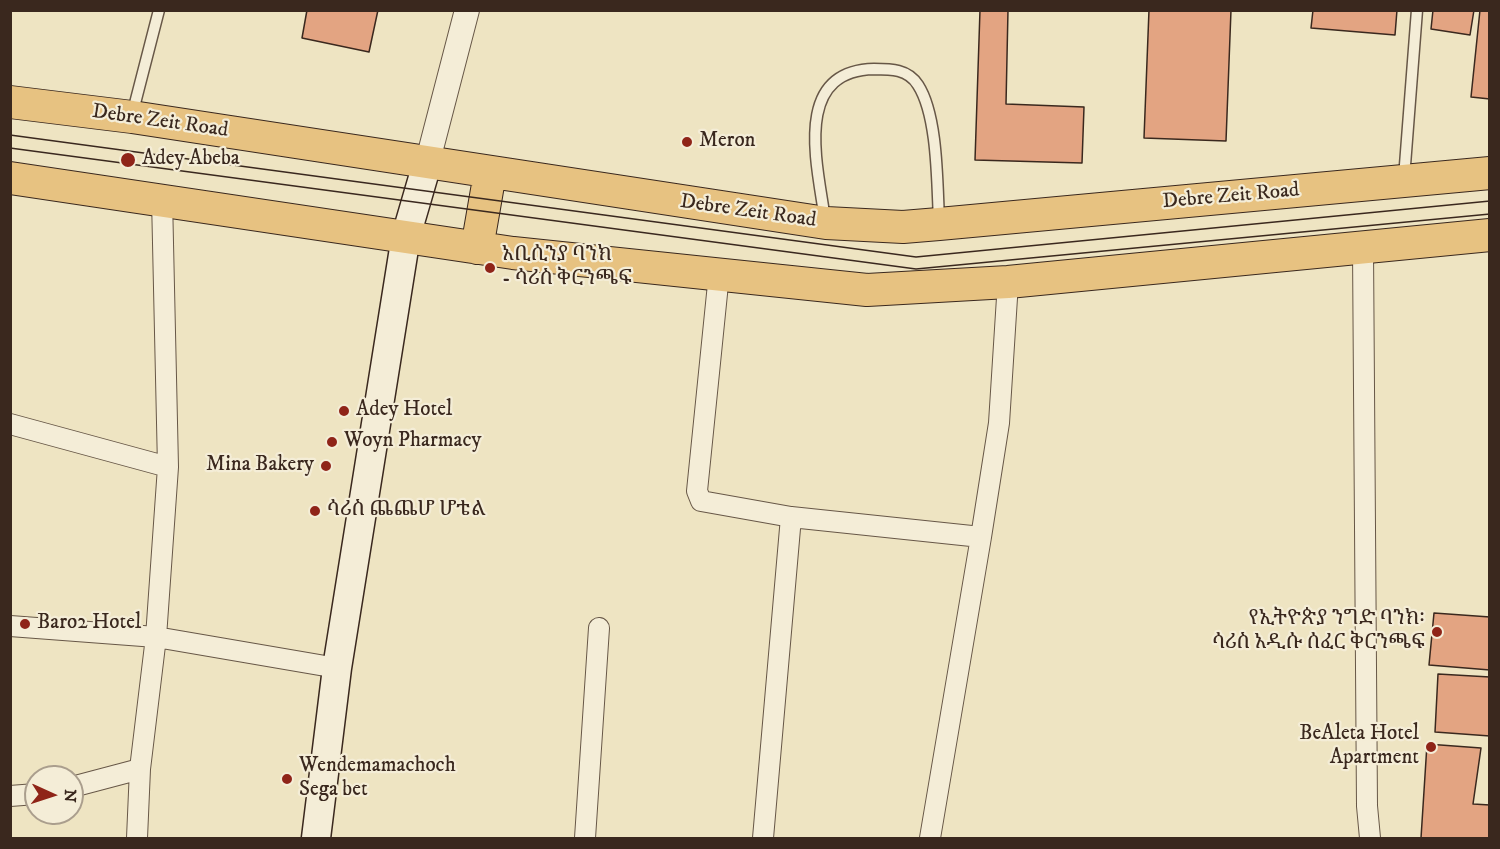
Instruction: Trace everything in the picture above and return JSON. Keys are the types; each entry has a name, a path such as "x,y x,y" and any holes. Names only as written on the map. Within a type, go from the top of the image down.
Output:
{"main road":[{"name":"Debre Zeit Road","path":"10,102 132,117 427,164 826,223 903,227 1490,173"},
{"path":"316,838 337,668 406,236 427,164"},
{"path":"477,248 490,173"},
{"path":"10,178 162,198 477,248 867,290 1008,282 1490,235"}],"street":[{"path":"427,164 467,10"},
{"path":"137,838 140,770 156,637 168,467 162,198"},
{"path":"1363,249 1366,806 1370,838"},
{"path":"719,274 697,491 701,501 791,517 981,537"},
{"path":"930,838 999,423 1008,282"},
{"path":"10,423 168,467"},
{"path":"763,838 791,517"},
{"path":"10,626 156,637 337,668"},
{"path":"585,838 599,628"},
{"path":"84,784 140,770"}],"lane":[{"path":"132,117 159,10"},
{"path":"1404,181 1417,10"},
{"path":"826,223 813,130 820,100 835,81 866,69 898,69 918,85 930,118 939,224"}],"building":[{"path":"307,10 378,10 369,52 302,38"},
{"path":"980,10 1008,10 1006,104 1084,107 1082,163 975,160"},
{"path":"1149,10 1231,10 1226,141 1144,138"},
{"path":"1313,10 1397,10 1395,35 1311,28"},
{"path":"1433,10 1474,10 1470,35 1431,29"},
{"path":"1480,10 1490,10 1490,99 1471,97"},
{"path":"1434,613 1490,617 1490,670 1429,665"},
{"path":"1438,674 1490,677 1490,736 1435,732"},
{"path":"1427,744 1481,748 1473,804 1490,805 1490,838 1421,838"}],"tram line":[{"path":"10,135 916,257 1490,201"},
{"path":"10,148 916,269 1490,214"}],"place":[{"name":"Meron","path":"687,142"},
{"name":"Adey Abeba","path":"128,160"},
{"name":"አቢሲንያ ባንክ - ሳሪስ ቅርንጫፍ","path":"490,268"},
{"name":"Adey Hotel","path":"344,411"},
{"name":"Woyn Pharmacy","path":"332,442"},
{"name":"Mina Bakery","path":"326,466"},
{"name":"ሳሪስ ጨጨሆ ሆቴል","path":"315,511"},
{"name":"Baro2 Hotel","path":"25,624"},
{"name":"የኢትዮጵያ ንግድ ባንክ፡ ሳሪስ አዲሱ ሰፈር ቅርንጫፍ","path":"1437,632"},
{"name":"BeAleta Hotel Apartment","path":"1431,747"},
{"name":"Wendemamachoch Sega bet","path":"287,779"}]}
